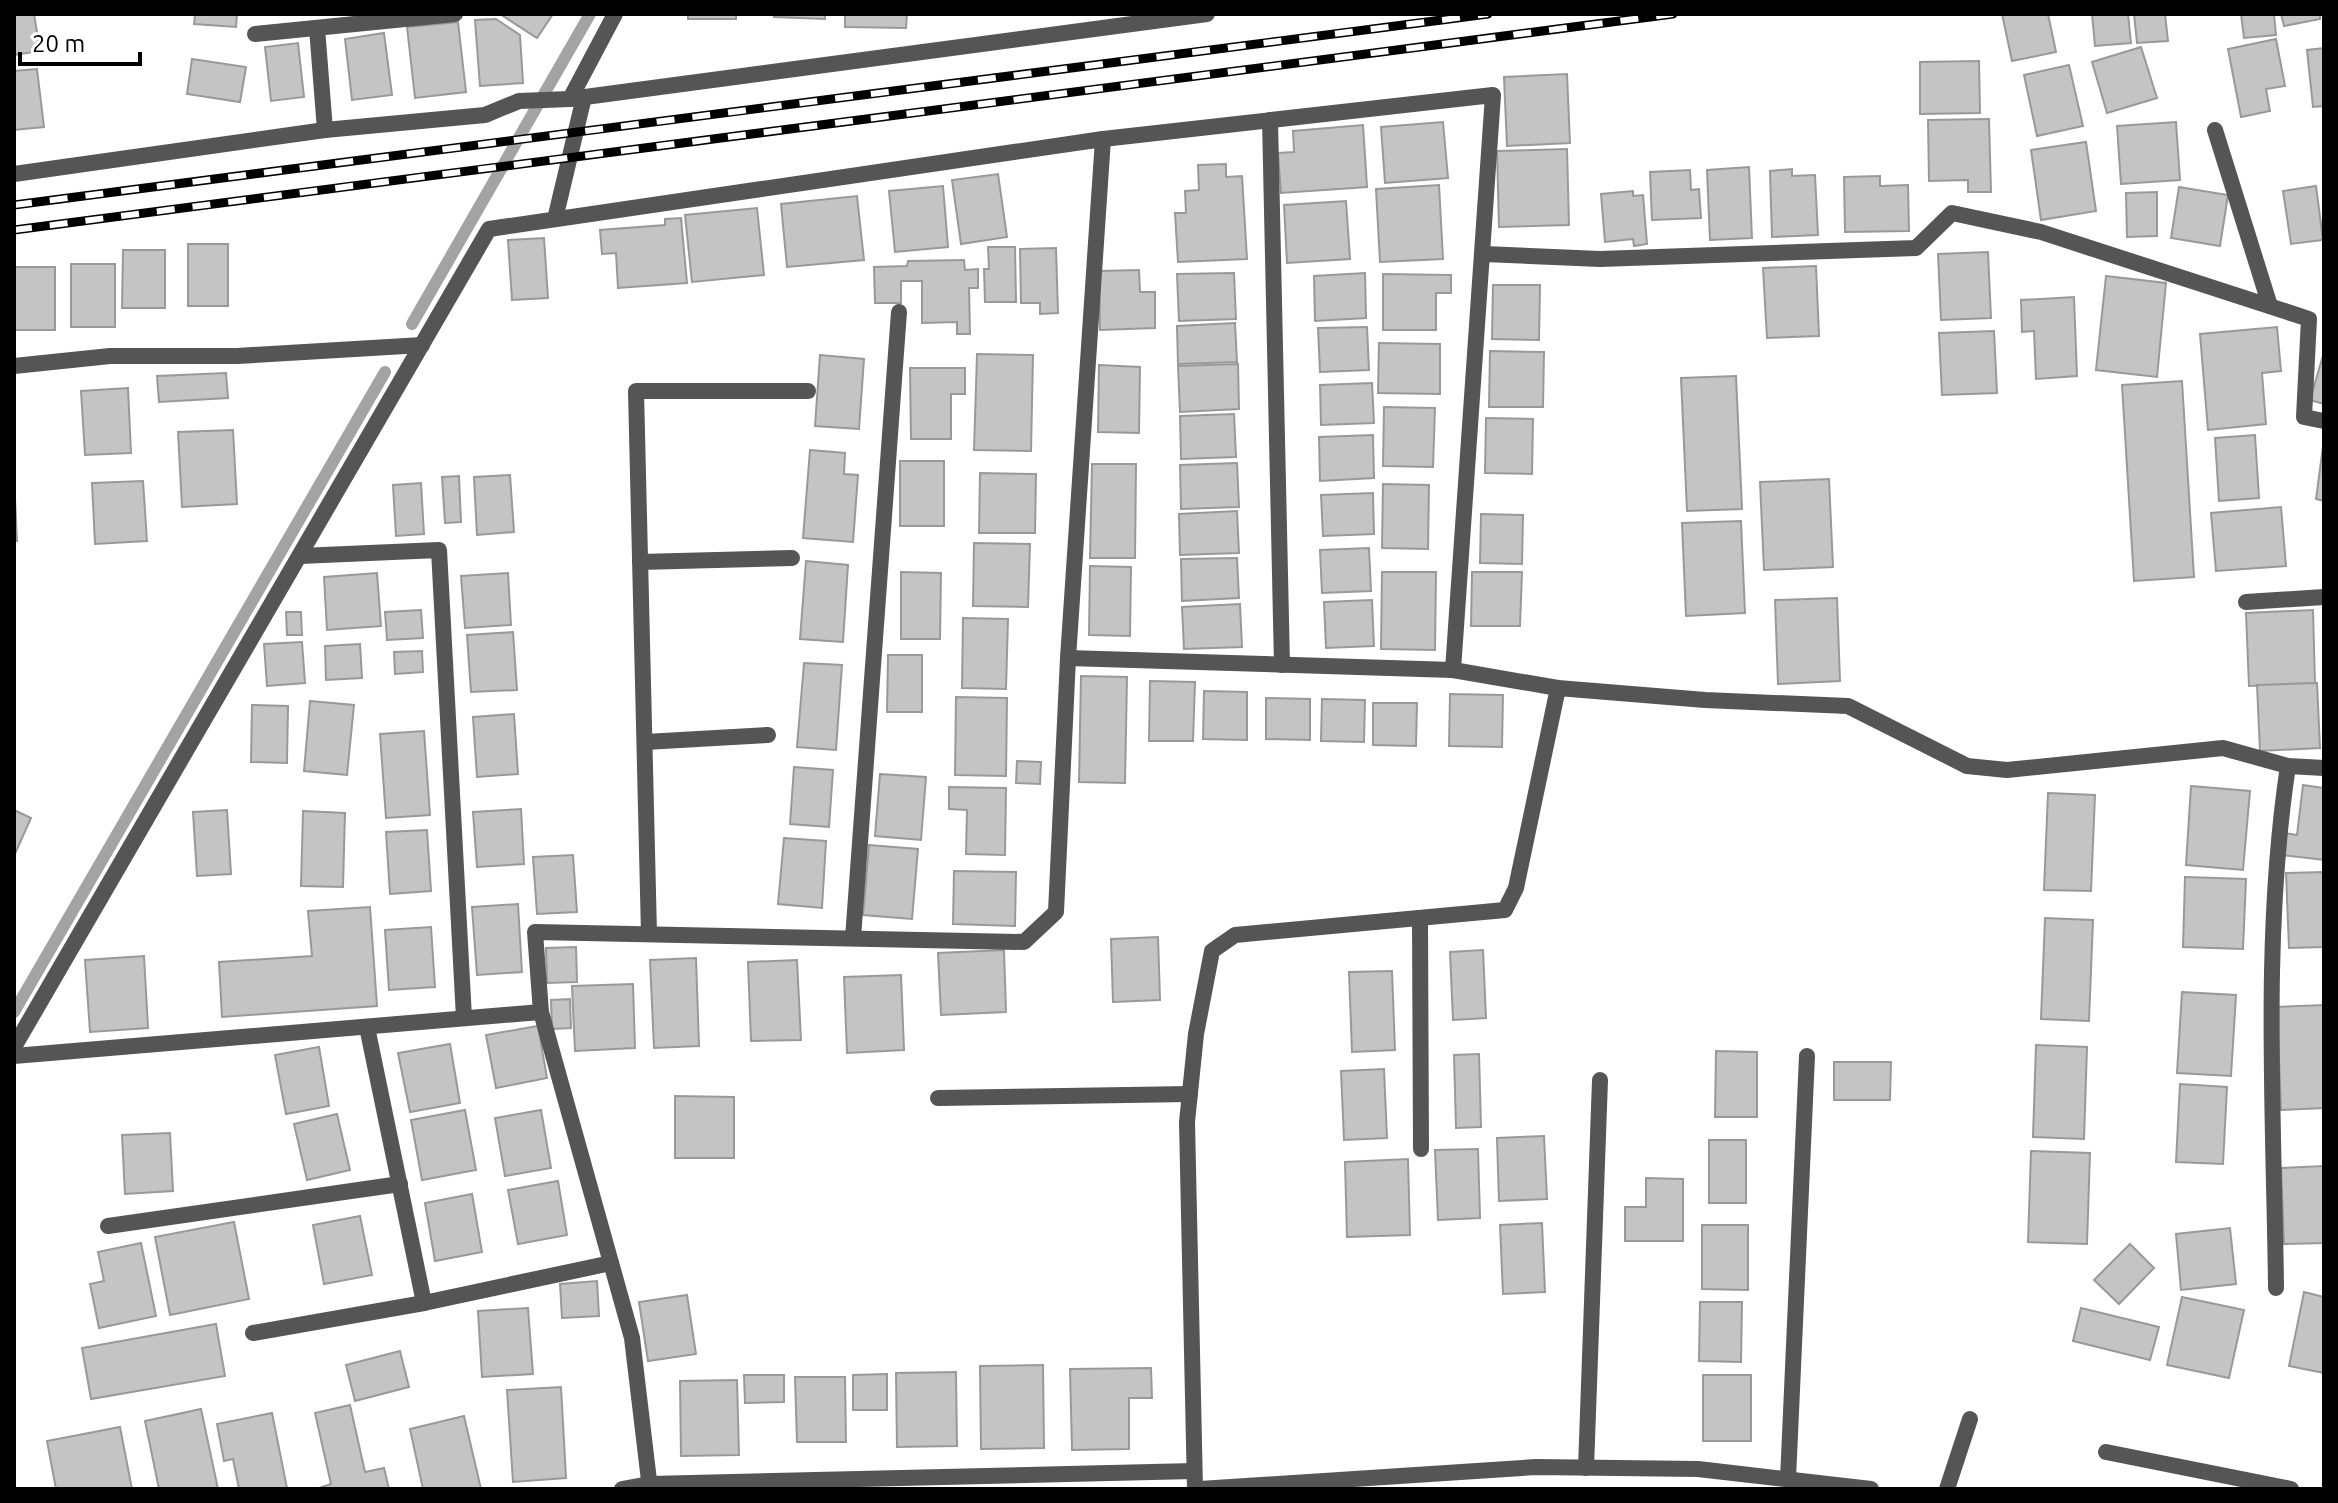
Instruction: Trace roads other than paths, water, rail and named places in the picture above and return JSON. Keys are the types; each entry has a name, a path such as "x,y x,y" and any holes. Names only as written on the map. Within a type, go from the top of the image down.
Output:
{"street":[{"path":"255,34 455,14"},
{"path":"555,219 572,98 615,14"},
{"path":"14,174 325,130 485,115 528,100 572,98 1207,14"},
{"path":"317,28 325,130"},
{"path":"14,1047 489,229 1103,139 1493,95 1453,670"},
{"path":"1270,120 1282,665"},
{"path":"2215,130 2270,306"},
{"path":"649,1487 632,1338 541,1012 535,932 1024,942 1056,912 1068,658 1103,139"},
{"path":"1484,254 1600,259 1916,248 1952,213 2041,232 2309,319 2304,417 2324,421"},
{"path":"853,938 899,312"},
{"path":"14,366 110,356 237,356 422,345"},
{"path":"649,934 636,391 808,391"},
{"path":"300,556 439,550 464,1018"},
{"path":"640,562 792,558"},
{"path":"2246,602 2324,597"},
{"path":"1068,658 1453,670 1558,688 1705,700 1848,706 1967,766 2007,770 2223,748 2288,766 2324,768"},
{"path":"1558,688 1516,888 1505,910 1235,935 1212,951 1196,1034 1187,1122 1194,1471 1197,1489 1376,1483 1536,1467 1698,1469 1871,1489"},
{"path":"645,742 768,735"},
{"path":"2276,1288 2272,974 2277,842 2288,766"},
{"path":"1420,918 1421,1149"},
{"path":"14,1056 541,1012"},
{"path":"367,1027 424,1303"},
{"path":"1788,1479 1807,1056"},
{"path":"1586,1468 1600,1080"},
{"path":"938,1098 1190,1094"},
{"path":"108,1226 400,1184"},
{"path":"253,1333 424,1303 611,1263"},
{"path":"1947,1489 1970,1419"},
{"path":"2106,1452 2291,1489"},
{"path":"622,1489 1194,1471"}],"waterway":[{"path":"412,324 590,14"},
{"path":"14,1012 385,372"}],"railway":[{"path":"14,205 1488,14"},
{"path":"14,230 1673,14"}]}
